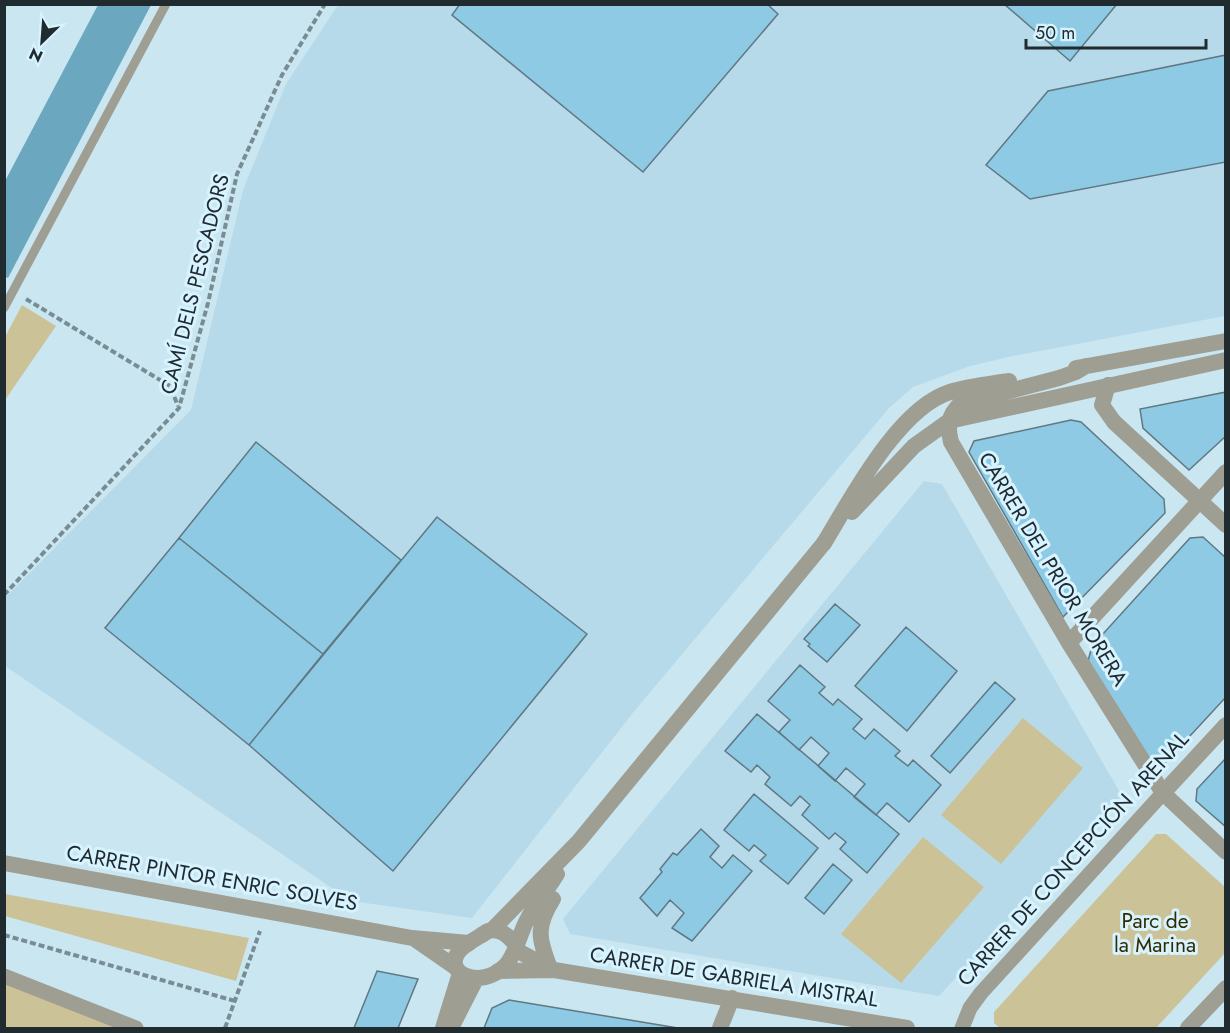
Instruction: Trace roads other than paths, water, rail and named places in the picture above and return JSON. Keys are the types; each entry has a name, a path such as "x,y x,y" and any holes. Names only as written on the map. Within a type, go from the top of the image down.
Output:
{"street":[{"path":"824,543 881,453 901,427 914,414 948,392 1226,341"},
{"path":"443,1029 458,970 455,960 460,950 492,930 579,841 824,543 914,446 949,421 1226,360"},
{"path":"949,421 960,404 1059,378 1086,366"},
{"path":"1108,385 1102,405 1114,422 1226,525"},
{"name":"CARRER DEL PRIOR MORERA","path":"949,421 951,442 961,460 1069,643 1163,793 1226,852"},
{"path":"1069,643 1226,472"},
{"name":"CARRER DE CONCEPCIÓN ARENAL","path":"962,1029 970,1008 981,993 1226,725"},
{"path":"458,970 468,978 480,980 498,971 513,956 528,918 579,841"},
{"path":"552,969 543,951 539,928 544,912 566,877 569,856"},
{"name":"CARRER PINTOR ENRIC SOLVES","path":"4,862 412,938 469,943"},
{"path":"492,930 503,932 510,937 515,947"},
{"name":"CARRER PINTOR ENRIC SOLVES","path":"412,938 458,970"},
{"name":"CARRER DE GABRIELA MISTRAL","path":"515,947 552,969"},
{"name":"CARRER DE GABRIELA MISTRAL","path":"498,971 552,969 907,1029"},
{"path":"4,976 136,1029"},
{"path":"451,1029 476,979"},
{"path":"1188,1029 1226,988"},
{"path":"720,1029 732,998"}],"lane":[{"path":"4,308 166,4"}],"park label":[{"name":"Parc de la Marina","path":"1155,933"}]}
